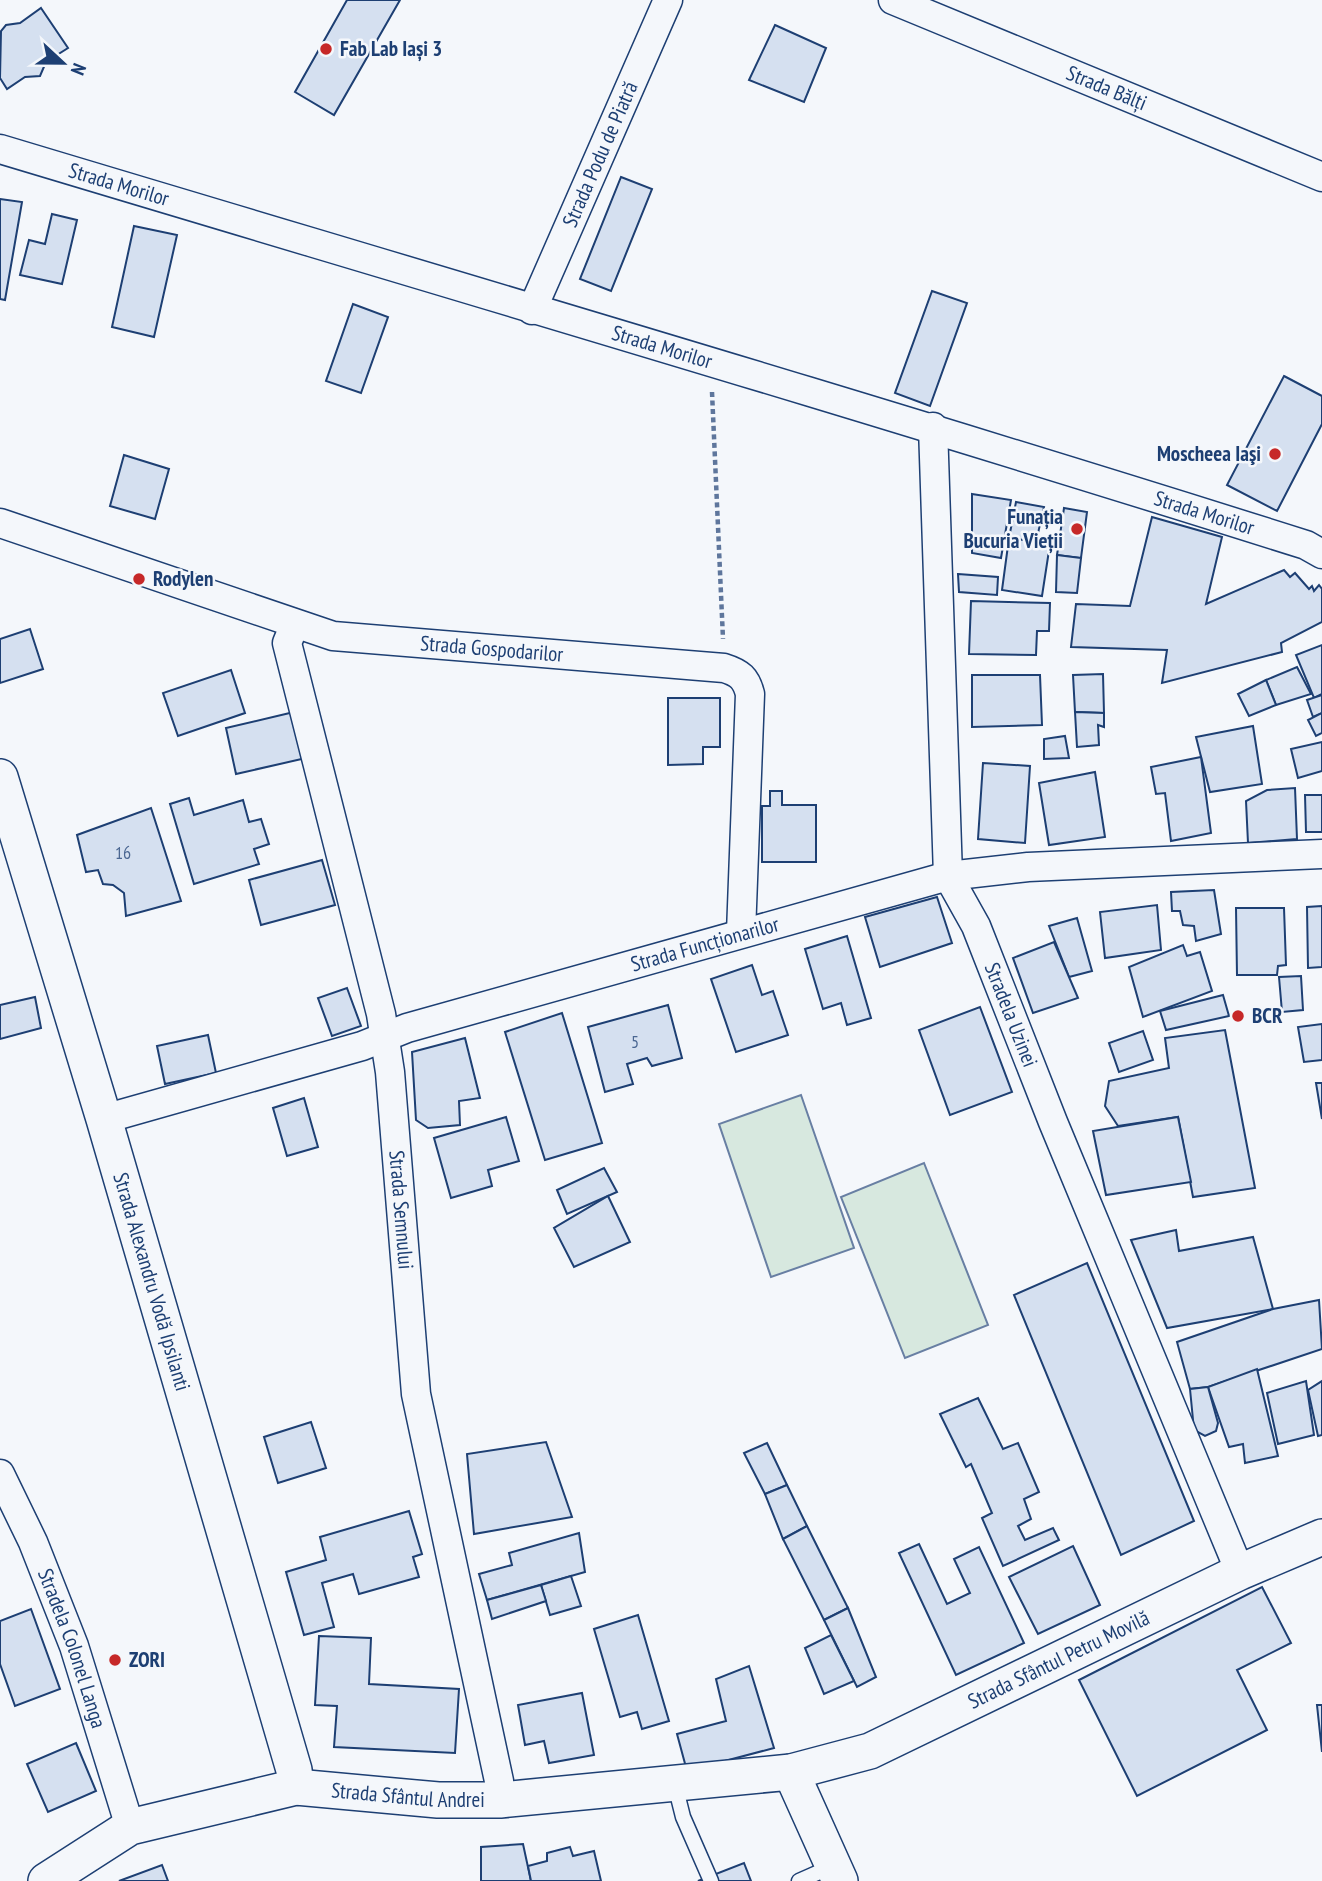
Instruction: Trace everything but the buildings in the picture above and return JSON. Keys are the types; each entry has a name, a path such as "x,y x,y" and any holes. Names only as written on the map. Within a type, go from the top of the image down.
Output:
{"street":[{"name":"Strada Podu de Piatră","path":"531,310 668,0"},
{"name":"Strada Bălți","path":"893,0 1322,177"},
{"name":"Strada Morilor","path":"0,149 531,310 933,427 1306,545 1322,554"},
{"name":"Stradela Uzinei","path":"933,427 948,876 976,926 1053,1122 1240,1572"},
{"name":"Strada Gospodarilor","path":"0,523 294,626 334,636 724,667"},
{"name":"Strada Semnului","path":"294,626 287,643 385,1038 416,1394 499,1781 499,1800"},
{"path":"724,667 738,672 747,681 750,694 741,933"},
{"name":"Strada Alexandru Vodă Ipsilanti","path":"0,777 104,1119 294,1770 296,1787"},
{"name":"Strada Funcționarilor","path":"104,1119 385,1038 407,1028 948,876 1028,867 1322,854"},
{"name":"Stradela Colonel Langa","path":"0,1474 33,1542 74,1646 130,1827"},
{"name":"Strada Sfântul Petru Movilă","path":"791,1772 870,1751 1240,1572 1322,1537"},
{"path":"791,1772 837,1874"},
{"name":"Strada Sfântul Andrei","path":"46,1881 130,1827 296,1787 439,1800 499,1800 791,1772"}],"lane":[{"path":"675,1785 683,1818 711,1881"},
{"path":"799,1881 837,1874"}],"path":[{"path":"710,362 724,667"}],"shaded area":[{"path":"801,1095 854,1248 771,1277 719,1124"},
{"path":"924,1163 988,1325 905,1358 841,1197"}],"place":[{"name":"Fab Lab Iași 3","path":"326,49"},
{"name":"Moscheea Iaşi","path":"1275,454"},
{"name":"Funația Bucuria Vieții","path":"1077,529"},
{"name":"Rodylen","path":"139,579"},
{"name":"BCR","path":"1238,1016"},
{"name":"ZORI","path":"115,1660"}]}
